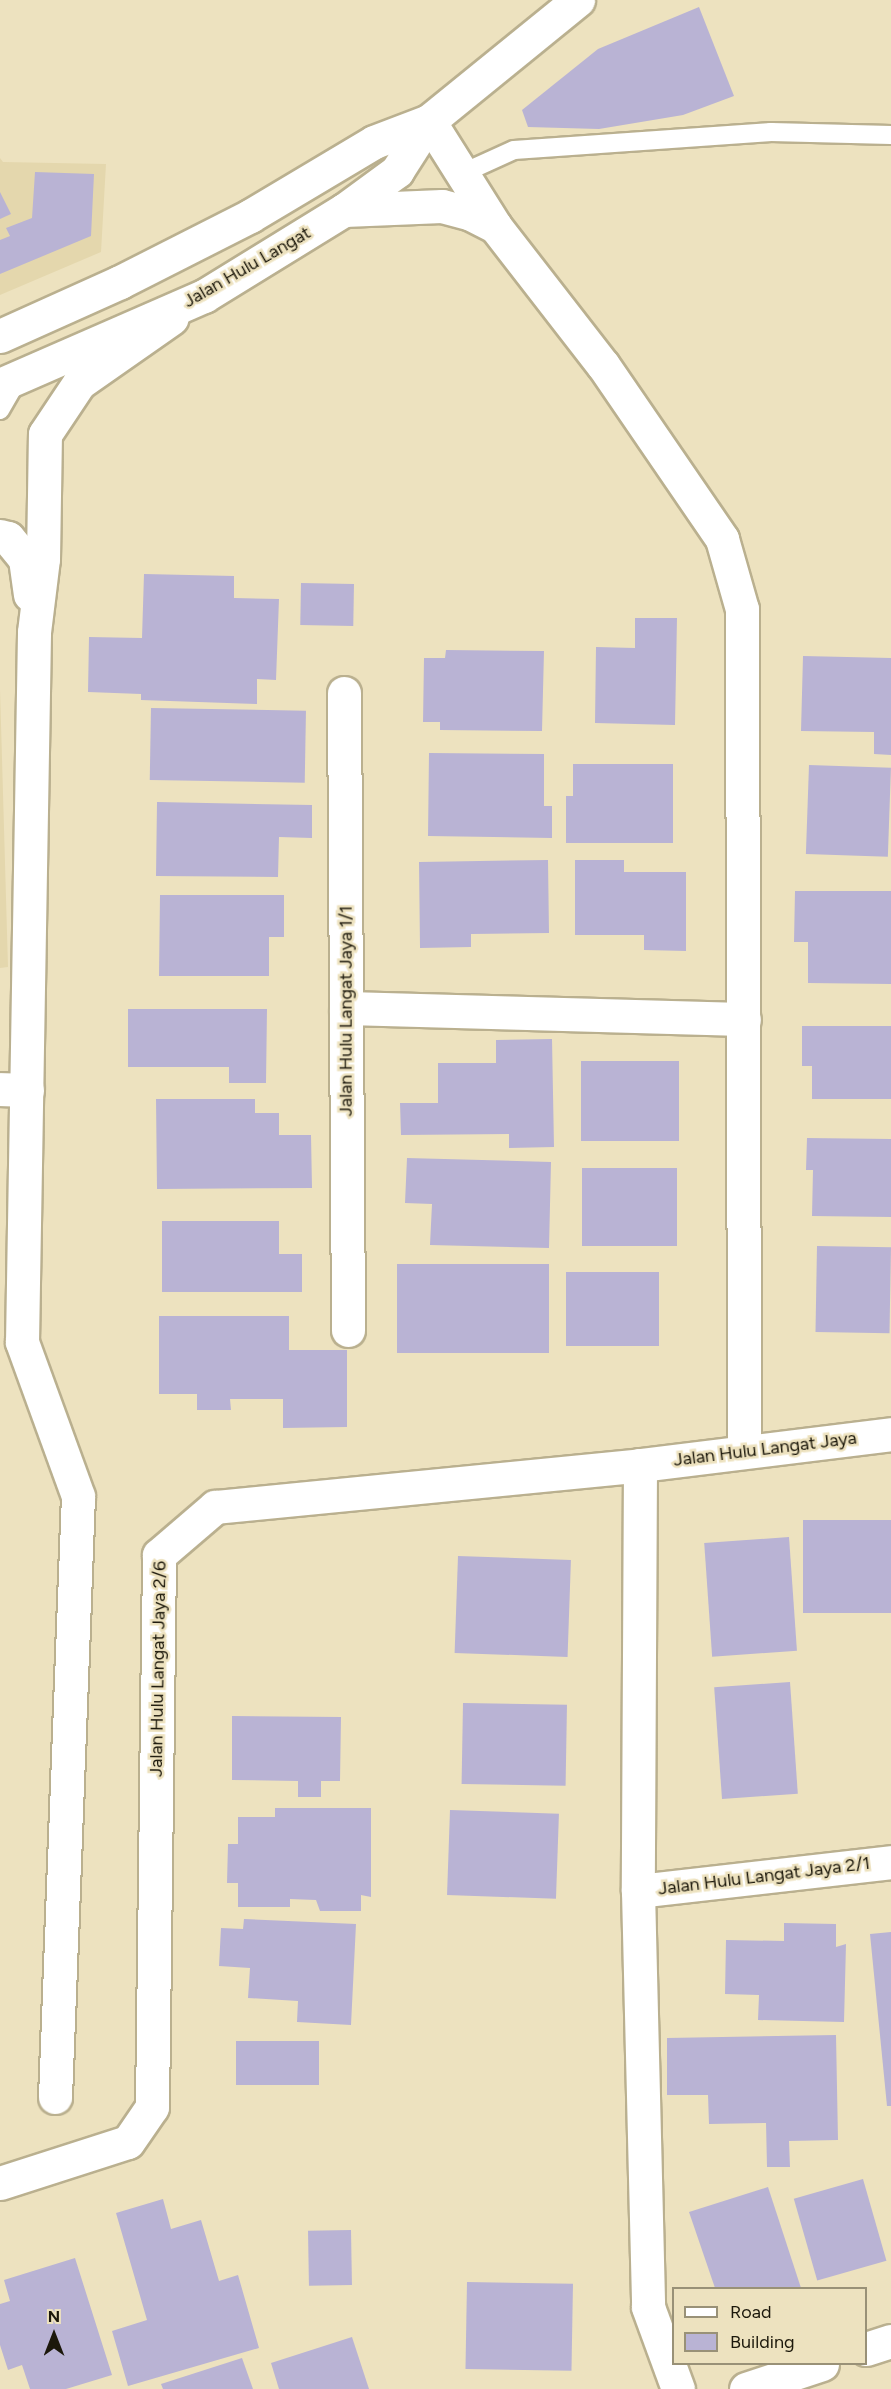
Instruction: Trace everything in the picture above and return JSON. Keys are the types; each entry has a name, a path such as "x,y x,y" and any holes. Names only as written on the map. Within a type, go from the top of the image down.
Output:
{"street":[{"name":"Jalan Hulu Langat","path":"0,335 120,282 250,216 374,142 429,121 578,0"},
{"name":"Jalan Hulu Langat","path":"10,381 204,296 344,210 398,171 429,121"},
{"path":"429,121 495,226 603,364 722,539 742,609 744,1449"},
{"path":"344,210 442,206 471,214 495,226"},
{"path":"55,2097 78,1496 22,1342 14,1090 34,632 43,559 45,434 79,383 204,296"},
{"path":"0,536 8,538 25,560 34,632"},
{"name":"Jalan Hulu Langat Jaya 1/1","path":"344,693 348,1330"},
{"path":"346,1008 744,1019"},
{"name":"Jalan Hulu Langat Jaya","path":"640,1465 744,1449 891,1434"},
{"path":"640,1465 638,1891 648,2307 678,2389"},
{"name":"Jalan Hulu Langat Jaya 2/6","path":"0,2182 128,2142 152,2107 159,1555 215,1507 640,1465"},
{"name":"Jalan Hulu Langat Jaya 2/1","path":"638,1891 891,1862"},
{"path":"867,2349 891,2341"},
{"path":"746,2389 819,2365"}],"lane":[{"path":"461,174 513,150 771,132 891,135"},
{"path":"0,410 10,381"}],"shaded area":[{"path":"0,158 3,162 106,164 101,252 0,295"},
{"path":"0,689 8,967 0,968"}],"building":[{"path":"699,7 734,96 683,115 599,129 528,127 522,110 598,49"},
{"path":"35,172 94,174 91,236 0,274 0,240 10,236 6,228 32,218"},
{"path":"0,192 11,214 0,219"},
{"path":"144,574 234,576 234,598 279,599 276,680 257,679 257,704 141,700 141,694 88,692 89,637 142,638"},
{"path":"301,583 354,584 353,626 300,625"},
{"path":"635,618 677,618 675,725 595,723 596,647 635,648"},
{"path":"446,650 544,651 542,731 440,730 440,722 423,722 424,658 445,658"},
{"path":"803,656 891,658 891,755 874,754 874,732 801,731"},
{"path":"151,708 306,711 305,783 150,780"},
{"path":"429,753 544,754 544,806 552,806 552,838 428,836"},
{"path":"573,764 673,764 673,843 566,843 566,796 573,796"},
{"path":"809,765 891,768 888,857 806,854"},
{"path":"157,802 312,805 312,838 279,837 278,877 156,876"},
{"path":"548,860 549,933 471,934 471,947 420,948 419,862"},
{"path":"575,860 624,860 624,872 686,872 686,951 644,950 644,935 575,935"},
{"path":"795,891 891,891 891,984 808,983 808,942 794,942"},
{"path":"160,895 284,895 284,937 269,937 269,976 159,976"},
{"path":"128,1009 267,1009 266,1083 229,1083 229,1067 128,1067"},
{"path":"802,1026 891,1026 891,1099 812,1099 812,1066 802,1066"},
{"path":"552,1039 554,1147 509,1148 509,1134 401,1135 400,1103 438,1103 438,1063 496,1063 496,1040"},
{"path":"581,1061 679,1061 679,1141 581,1141"},
{"path":"156,1099 255,1099 255,1113 279,1113 279,1135 311,1135 312,1188 157,1189"},
{"path":"807,1138 891,1139 891,1217 812,1216 813,1170 806,1170"},
{"path":"407,1158 551,1162 549,1248 430,1245 432,1204 405,1203"},
{"path":"582,1168 677,1168 677,1246 582,1246"},
{"path":"162,1221 279,1221 279,1254 302,1254 302,1292 162,1292"},
{"path":"817,1246 891,1247 889,1333 815,1332"},
{"path":"397,1264 549,1264 549,1353 397,1353"},
{"path":"566,1272 659,1272 659,1346 566,1346"},
{"path":"159,1316 289,1316 289,1350 347,1350 347,1427 283,1428 283,1399 230,1399 231,1410 197,1410 197,1394 159,1394"},
{"path":"803,1520 891,1520 891,1613 803,1613"},
{"path":"789,1537 797,1651 712,1657 704,1543"},
{"path":"458,1556 571,1560 568,1657 455,1653"},
{"path":"790,1682 798,1794 722,1799 714,1687"},
{"path":"463,1703 567,1705 566,1786 462,1784"},
{"path":"232,1716 341,1717 340,1781 321,1781 321,1797 298,1797 298,1781 232,1780"},
{"path":"275,1808 371,1808 371,1897 361,1895 361,1911 320,1911 316,1900 290,1899 290,1907 238,1907 238,1883 227,1883 228,1844 238,1844 238,1817 275,1817"},
{"path":"450,1810 559,1814 556,1899 447,1895"},
{"path":"244,1919 356,1924 351,2025 297,2022 298,2001 248,1998 250,1968 219,1966 221,1928 243,1929"},
{"path":"784,1923 836,1924 836,1947 846,1944 844,2022 758,2020 759,1995 725,1994 726,1940 784,1941"},
{"path":"891,1932 891,2106 887,2106 870,1934"},
{"path":"836,2035 838,2140 789,2141 790,2167 767,2167 766,2123 709,2124 708,2095 667,2095 667,2038"},
{"path":"236,2041 319,2041 319,2085 236,2085"},
{"path":"863,2179 886,2261 817,2281 794,2199"},
{"path":"768,2187 801,2287 715,2287 689,2212"},
{"path":"163,2199 171,2229 201,2220 219,2281 238,2275 259,2348 128,2386 112,2331 147,2320 116,2213"},
{"path":"351,2230 352,2285 309,2286 308,2231"},
{"path":"75,2258 112,2375 66,2389 30,2389 22,2365 8,2370 0,2345 0,2304 10,2301 4,2280"},
{"path":"467,2282 573,2284 571,2371 465,2369"},
{"path":"352,2337 369,2389 279,2389 271,2363"},
{"path":"242,2358 253,2389 163,2389 161,2384"}]}
